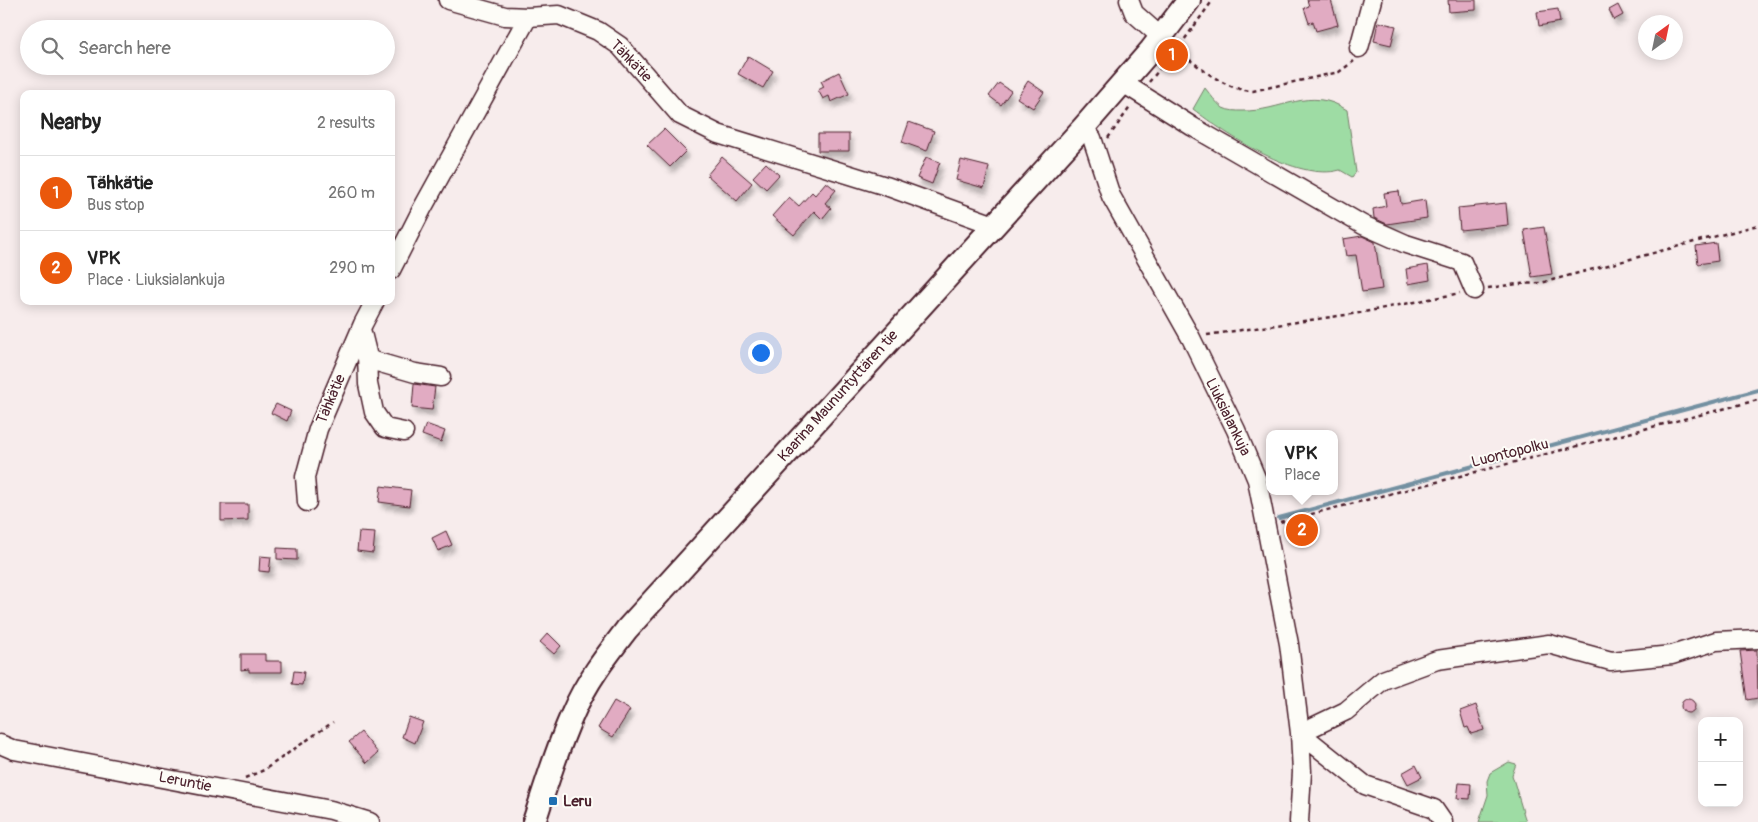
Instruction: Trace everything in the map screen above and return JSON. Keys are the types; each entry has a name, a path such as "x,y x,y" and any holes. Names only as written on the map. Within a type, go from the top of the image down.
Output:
{"main road":[{"name":"Kaarina Maununtyttären tie","path":"534,822 555,755 573,711 602,661 650,603 1083,128 1131,88 1169,43 1189,0"}],"street":[{"name":"Tähkätie","path":"448,0 505,16 559,15 598,32 620,46 680,115 718,134 886,186 994,225"},
{"path":"1129,0 1134,13 1169,43"},
{"path":"1359,48 1372,0"},
{"path":"395,262 422,209 528,17"},
{"path":"1131,88 1193,128 1363,225 1406,244 1462,262 1474,290"},
{"name":"Liuksialankuja","path":"1083,128 1092,138 1111,196 1191,338 1258,480 1289,644 1300,733 1302,772 1299,822"},
{"name":"Tähkätie","path":"307,502 305,476 318,429 373,305"},
{"path":"361,329 374,412 385,428 404,432"},
{"path":"367,359 415,373 441,377"},
{"path":"1444,822 1434,809 1365,785 1300,733 1346,710 1383,680 1437,660 1549,644 1611,662 1672,655 1716,641 1758,639"},
{"name":"Leruntie","path":"0,744 14,750 331,810 370,822"}],"path":[{"path":"1098,154 1131,88 1169,43 1213,0"},
{"path":"1169,43 1225,85 1239,91 1253,91 1339,72 1353,63 1359,48"},
{"name":"Luontopolku","path":"1266,526 1758,400"},
{"path":"241,779 264,770 333,722"}],"green space":[{"path":"1205,88 1220,106 1230,110 1256,110 1295,101 1320,100 1333,103 1347,110 1356,172 1352,177 1340,170 1323,172 1304,169 1284,163 1243,143 1193,109"},
{"path":"1509,762 1516,764 1512,775 1526,822 1479,822 1488,795 1487,781 1490,773"}],"building":[{"path":"1307,0 1331,0 1338,25 1316,31 1313,22 1309,23 1304,8 1309,6"},
{"path":"1448,0 1476,0 1476,10 1449,12"},
{"path":"1618,5 1623,15 1614,20 1609,10"},
{"path":"1558,9 1560,22 1539,26 1537,12"},
{"path":"1378,22 1396,26 1391,45 1374,41"},
{"path":"748,56 773,71 763,88 738,74"},
{"path":"839,72 849,94 831,102 829,96 823,99 818,90 824,87 821,81"},
{"path":"1028,81 1044,92 1033,108 1017,98"},
{"path":"999,83 1011,91 1001,105 989,96"},
{"path":"909,122 934,131 927,151 902,142"},
{"path":"664,129 686,151 670,167 647,145"},
{"path":"818,134 849,134 849,151 818,151"},
{"path":"722,157 752,183 737,201 707,175"},
{"path":"926,157 940,162 932,184 917,178"},
{"path":"961,160 989,167 984,188 956,180"},
{"path":"766,163 779,175 766,189 753,177"},
{"path":"826,182 836,190 825,203 831,208 822,219 814,211 794,235 772,216 789,197 799,206 812,192 815,195"},
{"path":"1399,191 1401,204 1425,200 1427,218 1387,224 1374,218 1373,209 1386,206 1384,193"},
{"path":"1506,203 1508,225 1460,230 1458,208"},
{"path":"1544,227 1552,274 1532,277 1524,230"},
{"path":"1362,236 1375,242 1382,289 1362,292 1356,255 1346,256 1343,239"},
{"path":"1716,243 1718,261 1698,264 1696,246"},
{"path":"1428,265 1430,280 1408,284 1406,269"},
{"path":"414,384 435,387 432,410 412,408"},
{"path":"276,404 291,411 287,421 271,413"},
{"path":"426,424 445,431 441,442 422,435"},
{"path":"381,486 411,490 409,506 379,502"},
{"path":"221,504 248,504 248,520 221,521"},
{"path":"1306,521 1310,537 1298,540 1295,523"},
{"path":"446,531 452,545 438,551 432,538"},
{"path":"359,532 375,533 373,553 357,551"},
{"path":"277,548 297,549 297,560 277,559"},
{"path":"260,556 271,557 269,572 259,571"},
{"path":"548,633 561,646 554,654 540,642"},
{"path":"1757,650 1758,698 1747,700 1740,651"},
{"path":"241,654 265,654 265,661 282,661 282,672 249,672 249,669 241,670"},
{"path":"294,671 304,672 302,685 292,684"},
{"path":"1688,699 1693,701 1695,706 1693,711 1688,713 1683,711 1681,706 1683,701"},
{"path":"614,701 630,710 613,737 598,728"},
{"path":"1476,705 1484,730 1471,734 1468,727 1465,728 1460,711"},
{"path":"409,717 423,722 415,743 402,737"},
{"path":"361,732 378,753 367,763 349,742"},
{"path":"1416,765 1422,777 1408,784 1402,773"},
{"path":"1459,783 1471,784 1470,799 1457,798"}],"waterway":[{"path":"1279,518 1758,390"}],"place":[{"name":"Tähkätie","path":"1172,55"},
{"name":"VPK","path":"1302,530"},
{"name":"Leru","path":"553,801"}]}
